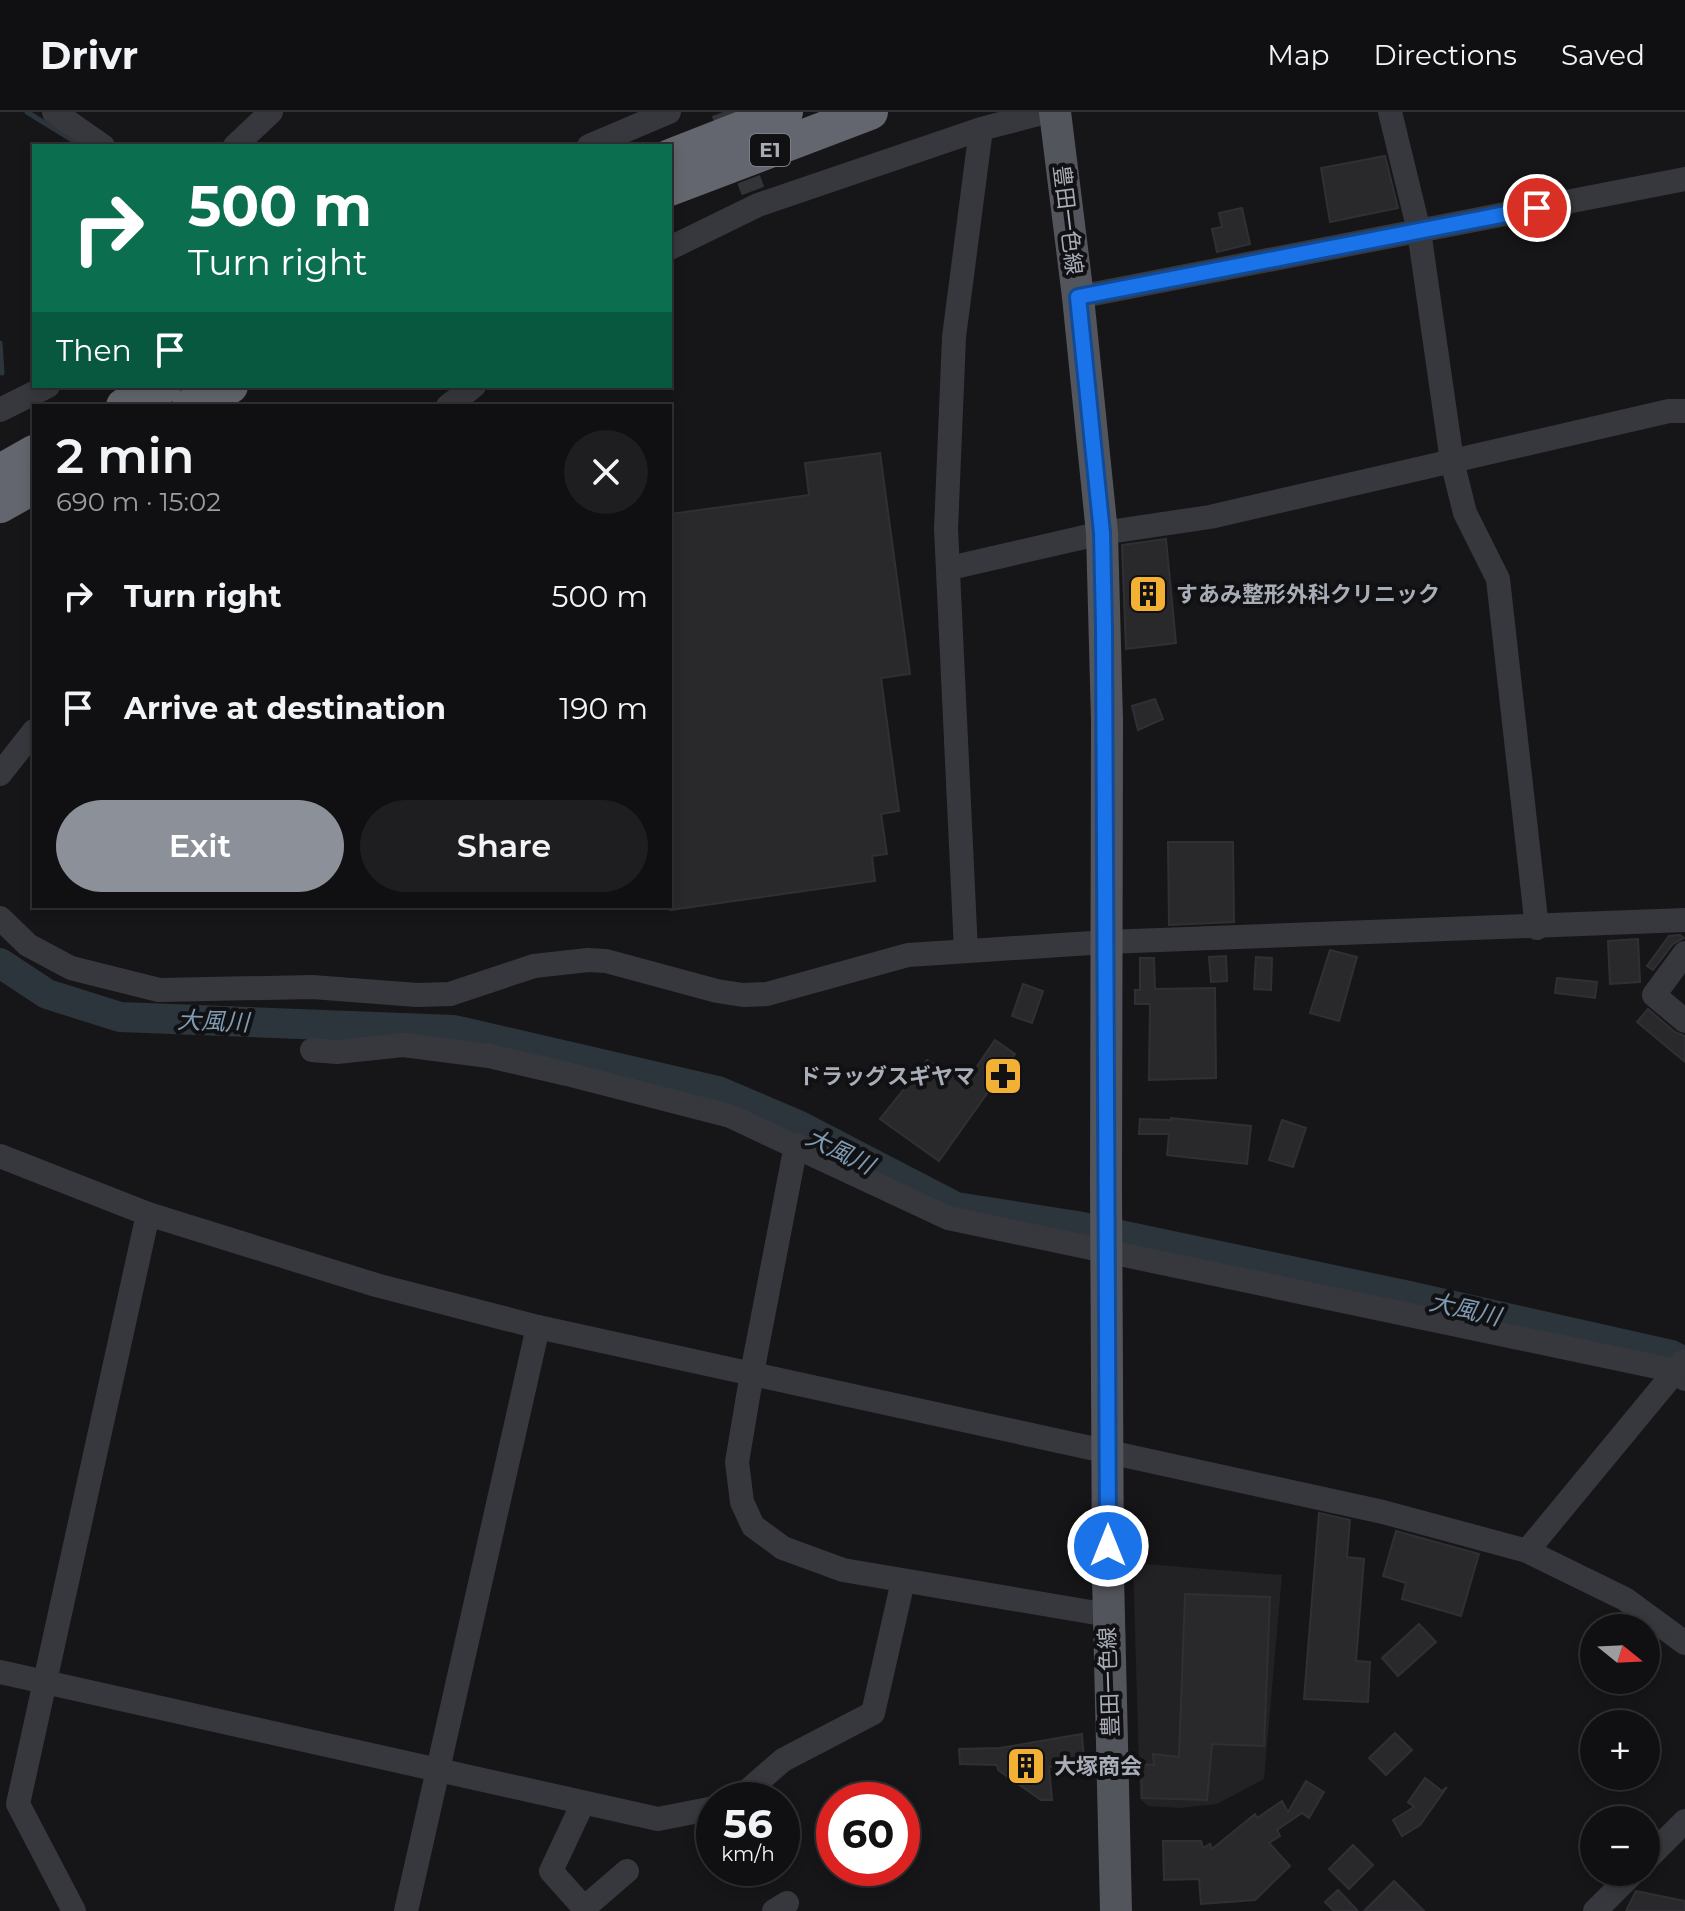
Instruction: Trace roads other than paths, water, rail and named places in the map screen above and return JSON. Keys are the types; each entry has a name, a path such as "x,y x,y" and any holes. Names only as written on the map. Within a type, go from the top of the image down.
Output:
{"highway":[{"name":"E1","path":"672,156 785,112"},
{"name":"E1","path":"672,187 870,112"},
{"path":"128,404 159,388"},
{"path":"194,404 226,388"},
{"path":"0,472 32,454"},
{"path":"0,505 32,487"}],"main road":[{"name":"豊田一色線","path":"1055,112 1102,533 1107,721 1108,1615 1116,1911"}],"street":[{"path":"54,112 100,144"},
{"path":"237,144 271,112"},
{"path":"594,144 669,112"},
{"path":"672,247 756,198 1046,112"},
{"path":"1390,112 1419,231 1441,367 1452,461 1465,513 1498,579 1537,928"},
{"path":"966,951 946,529 954,337 981,129"},
{"path":"1078,297 1685,179"},
{"path":"0,410 44,388"},
{"path":"451,404 471,388"},
{"path":"950,568 1102,533 1210,517 1669,411 1685,411"},
{"path":"0,774 32,734"},
{"path":"0,918 28,945 71,968 159,990 312,987 417,995 450,994 534,966 588,960 606,961 743,995 767,994 908,955 1106,942 1685,920"},
{"path":"1685,953 1654,995 1685,1021"},
{"path":"312,1050 337,1052 403,1045 489,1056 730,1116 948,1218 1682,1370 1527,1551"},
{"path":"796,1145 737,1462 742,1502 753,1526 783,1548 843,1570 1108,1615"},
{"path":"0,1156 148,1214 376,1285 538,1327 1383,1512 1527,1551 1625,1599 1685,1643"},
{"path":"74,1911 9,1807 44,1681 148,1214"},
{"path":"406,1911 538,1327"},
{"path":"758,1782 783,1760 873,1713 903,1581"},
{"path":"0,1672 658,1819 696,1812"},
{"path":"583,1803 551,1871 585,1909 627,1871"},
{"path":"1660,1846 1685,1821"},
{"path":"1595,1911 1620,1886"}],"waterway":[{"path":"27,112 79,144"},
{"path":"0,343 2,373"},
{"name":"大風川","path":"0,963 47,994 120,1017 454,1030 718,1091 798,1125 956,1207 1077,1226 1409,1296 1671,1355 1685,1362"}],"tunnel":[{"path":"723,112 753,191"}],"place":[{"name":"すあみ整形外科クリニック","path":"1148,594"},
{"name":"ドラッグスギヤマ","path":"1003,1076"},
{"name":"大塚商会","path":"1026,1766"}]}
